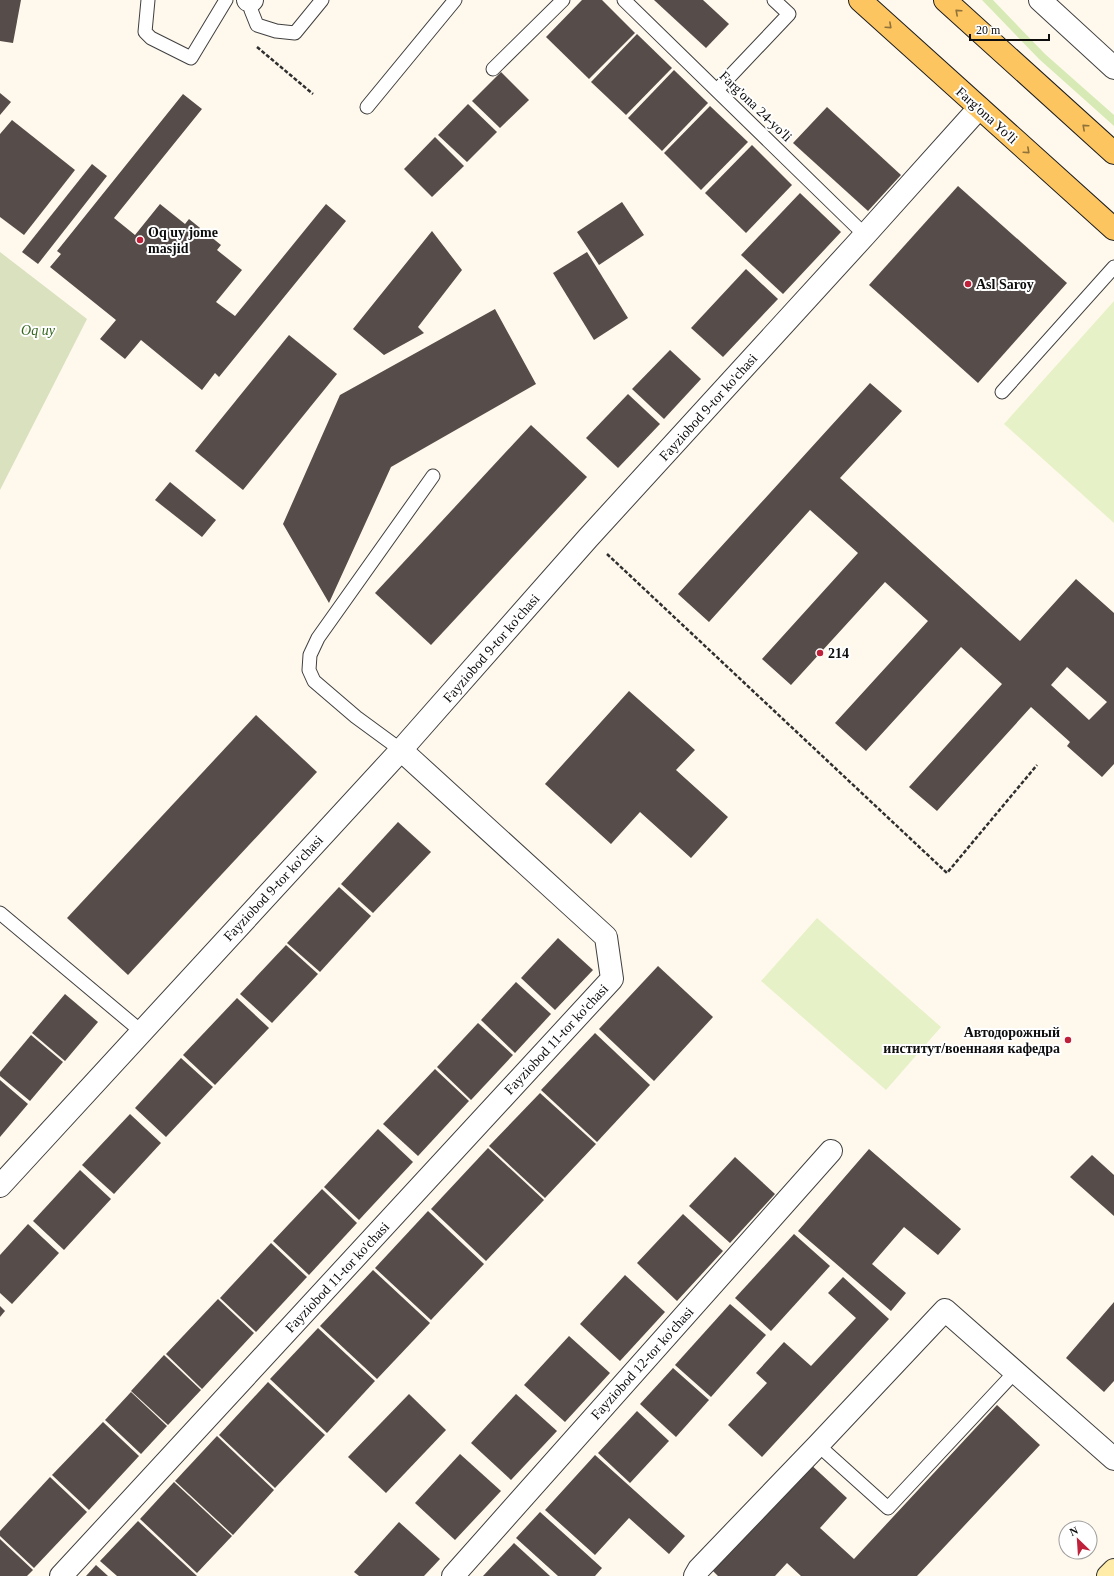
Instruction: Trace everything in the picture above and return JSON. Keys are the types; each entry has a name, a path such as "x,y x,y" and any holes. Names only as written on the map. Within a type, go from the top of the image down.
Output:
{"main road":[{"name":"Farg'ona Yo'li","path":"860,0 1114,229"},
{"path":"945,0 1114,153"},
{"path":"1108,1576 1114,1570"}],"street":[{"path":"1040,0 1114,68"},
{"name":"Fayziobod 9-tor ko'chasi","path":"0,1186 401,750 588,538 865,235 978,108"},
{"name":"Fayziobod 11-tor ko'chasi","path":"61,1576 612,979 606,937 401,750"},
{"name":"Fayziobod 12-tor ko'chasi","path":"454,1576 831,1151"},
{"path":"694,1576 945,1310 1114,1459"}],"lane":[{"path":"148,0 145,32 151,38 191,58 226,0"},
{"path":"251,0 251,10 257,25 276,31 295,33 322,0"},
{"path":"367,107 455,0"},
{"path":"493,68 563,0"},
{"name":"Farg'ona 24-yo'li","path":"624,0 865,235"},
{"path":"717,90 789,14 774,0"},
{"path":"1002,392 1114,267"},
{"path":"401,750 356,717 314,681 309,670 310,655 318,638 433,476"},
{"path":"0,913 142,1032"},
{"path":"818,1445 888,1508 1015,1372"}],"path":[{"path":"257,25 257,48 313,94"},
{"path":"588,538 619,565 947,873 1037,765"}],"green space":[{"path":"982,0 993,0 1045,54 1114,115 1114,126 1039,59"},
{"name":"Oq uy","path":"0,252 87,319 0,490"},
{"path":"1114,301 1114,523 1004,424"},
{"path":"817,918 941,1027 886,1090 761,981"}],"building":[{"path":"0,0 21,0 13,43 0,41"},
{"path":"582,0 602,0 635,33 589,79 546,37"},
{"path":"654,0 703,0 729,24 706,48"},
{"path":"637,34 672,68 626,115 591,82"},
{"path":"674,70 708,103 662,151 628,118"},
{"path":"501,72 529,100 500,128 472,101"},
{"path":"0,93 11,102 0,115"},
{"name":"Oq uy jome masjid","path":"183,94 202,109 114,218 135,235 160,204 185,224 189,219 221,245 217,250 242,270 216,302 235,316 326,204 346,221 219,377 215,373 202,390 141,340 125,359 100,339 116,320 50,267 61,254 57,251"},
{"path":"468,104 497,132 467,162 438,135"},
{"path":"710,106 748,142 701,190 664,153"},
{"path":"827,107 901,175 868,211 793,143"},
{"path":"12,120 75,170 24,235 0,217 0,134"},
{"path":"435,137 464,166 432,197 404,169"},
{"path":"752,145 792,185 746,233 705,193"},
{"path":"92,164 107,176 38,264 22,252"},
{"name":"Asl Saroy","path":"958,186 1067,283 978,383 869,285"},
{"path":"800,193 841,232 783,294 741,255"},
{"path":"622,202 644,235 599,265 577,232"},
{"path":"432,231 462,270 418,327 424,333 384,355 353,329"},
{"path":"587,252 628,318 594,340 553,273"},
{"path":"746,269 778,299 723,357 691,328"},
{"path":"495,309 536,384 391,467 329,603 283,524 340,395"},
{"path":"289,335 337,374 243,490 195,451"},
{"path":"670,350 701,379 664,419 632,389"},
{"path":"870,383 902,411 840,478 1020,641 1076,579 1114,613 1114,764 1102,777 1067,746 1070,742 1031,707 937,811 909,787 1002,684 961,647 866,751 835,723 928,621 885,582 791,685 762,659 858,553 810,510 709,622 678,594","holes":["1067,667 1107,702 1089,720 1051,685"]},
{"path":"628,394 660,424 618,468 586,438"},
{"path":"531,425 587,477 431,645 375,593"},
{"path":"170,482 216,520 202,537 155,500"},
{"path":"629,691 695,750 676,770 728,817 691,858 640,812 611,844 545,784"},
{"path":"256,715 317,772 128,975 67,918"},
{"path":"398,822 431,852 373,913 341,884"},
{"path":"339,887 371,916 320,972 287,943"},
{"path":"558,938 593,970 555,1010 521,978"},
{"path":"286,945 318,974 272,1023 240,994"},
{"path":"658,966 713,1017 654,1081 599,1029"},
{"path":"516,982 551,1014 515,1053 481,1020"},
{"path":"65,994 98,1022 65,1061 32,1033"},
{"path":"237,998 269,1028 215,1085 183,1055"},
{"path":"478,1023 513,1055 471,1100 437,1067"},
{"path":"595,1033 650,1085 597,1142 541,1090"},
{"path":"31,1035 63,1062 30,1101 0,1076 0,1072"},
{"path":"181,1058 213,1087 166,1137 135,1108"},
{"path":"435,1069 469,1101 418,1156 383,1124"},
{"path":"0,1080 28,1104 0,1137"},
{"path":"540,1093 596,1144 545,1198 489,1146"},
{"path":"130,1114 161,1143 114,1194 82,1165"},
{"path":"378,1129 413,1162 359,1220 324,1187"},
{"path":"488,1148 544,1200 486,1261 431,1209"},
{"path":"869,1149 961,1229 938,1255 904,1227 872,1264 906,1293 891,1311 798,1231"},
{"path":"1092,1155 1114,1175 1114,1216 1070,1177"},
{"path":"735,1157 775,1194 730,1243 689,1206"},
{"path":"80,1170 111,1199 64,1250 33,1221"},
{"path":"322,1189 357,1223 309,1275 273,1241"},
{"path":"428,1211 484,1264 431,1320 375,1268"},
{"path":"683,1214 723,1251 677,1301 637,1263"},
{"path":"28,1224 59,1253 12,1304 0,1293 0,1255"},
{"path":"794,1234 830,1266 771,1331 735,1298"},
{"path":"271,1243 307,1277 256,1332 220,1298"},
{"path":"373,1270 430,1323 377,1379 320,1326"},
{"path":"625,1275 665,1312 620,1361 580,1324"},
{"path":"843,1277 889,1319 762,1457 728,1425 767,1383 756,1373 784,1342 811,1366 856,1318 828,1293"},
{"path":"218,1299 254,1333 202,1389 166,1354"},
{"path":"1114,1302 1114,1381 1104,1392 1066,1358"},
{"path":"730,1304 766,1335 711,1397 675,1365"},
{"path":"0,1306 5,1311 0,1317"},
{"path":"318,1328 375,1381 327,1433 270,1379"},
{"path":"569,1336 610,1373 565,1422 524,1385"},
{"path":"164,1355 201,1390 168,1425 131,1391"},
{"path":"673,1368 709,1400 676,1437 640,1404"},
{"path":"268,1382 325,1435 275,1488 219,1435"},
{"path":"131,1392 167,1426 141,1454 105,1420"},
{"path":"409,1394 446,1430 386,1493 348,1457"},
{"path":"516,1394 557,1431 511,1480 471,1443"},
{"path":"997,1405 1040,1445 917,1576 801,1576 787,1563 775,1576 718,1576 709,1567 808,1462 847,1498 820,1528 854,1559"},
{"path":"637,1411 669,1441 630,1483 598,1453"},
{"path":"103,1422 139,1456 89,1510 52,1475"},
{"path":"217,1436 274,1490 233,1535 175,1481"},
{"path":"460,1454 501,1491 455,1540 415,1503"},
{"path":"595,1455 685,1536 669,1554 629,1518 595,1555 545,1510"},
{"path":"50,1477 87,1512 34,1568 0,1536 0,1531"},
{"path":"174,1482 232,1536 197,1573 140,1519"},
{"path":"540,1512 602,1568 595,1576 558,1576 516,1538"},
{"path":"138,1521 197,1576 117,1576 100,1561"},
{"path":"399,1522 440,1559 424,1576 359,1576 354,1572"},
{"path":"0,1539 33,1570 27,1576 0,1576"},
{"path":"514,1543 550,1576 483,1576"},
{"path":"96,1565 108,1576 86,1576"}],"place":[{"name":"Oq uy jome masjid","path":"140,240"},
{"name":"Asl Saroy","path":"968,284"},
{"name":"214","path":"820,653"},
{"name":"Автодорожный институт/военнаяя кафедра","path":"1068,1040"}]}
